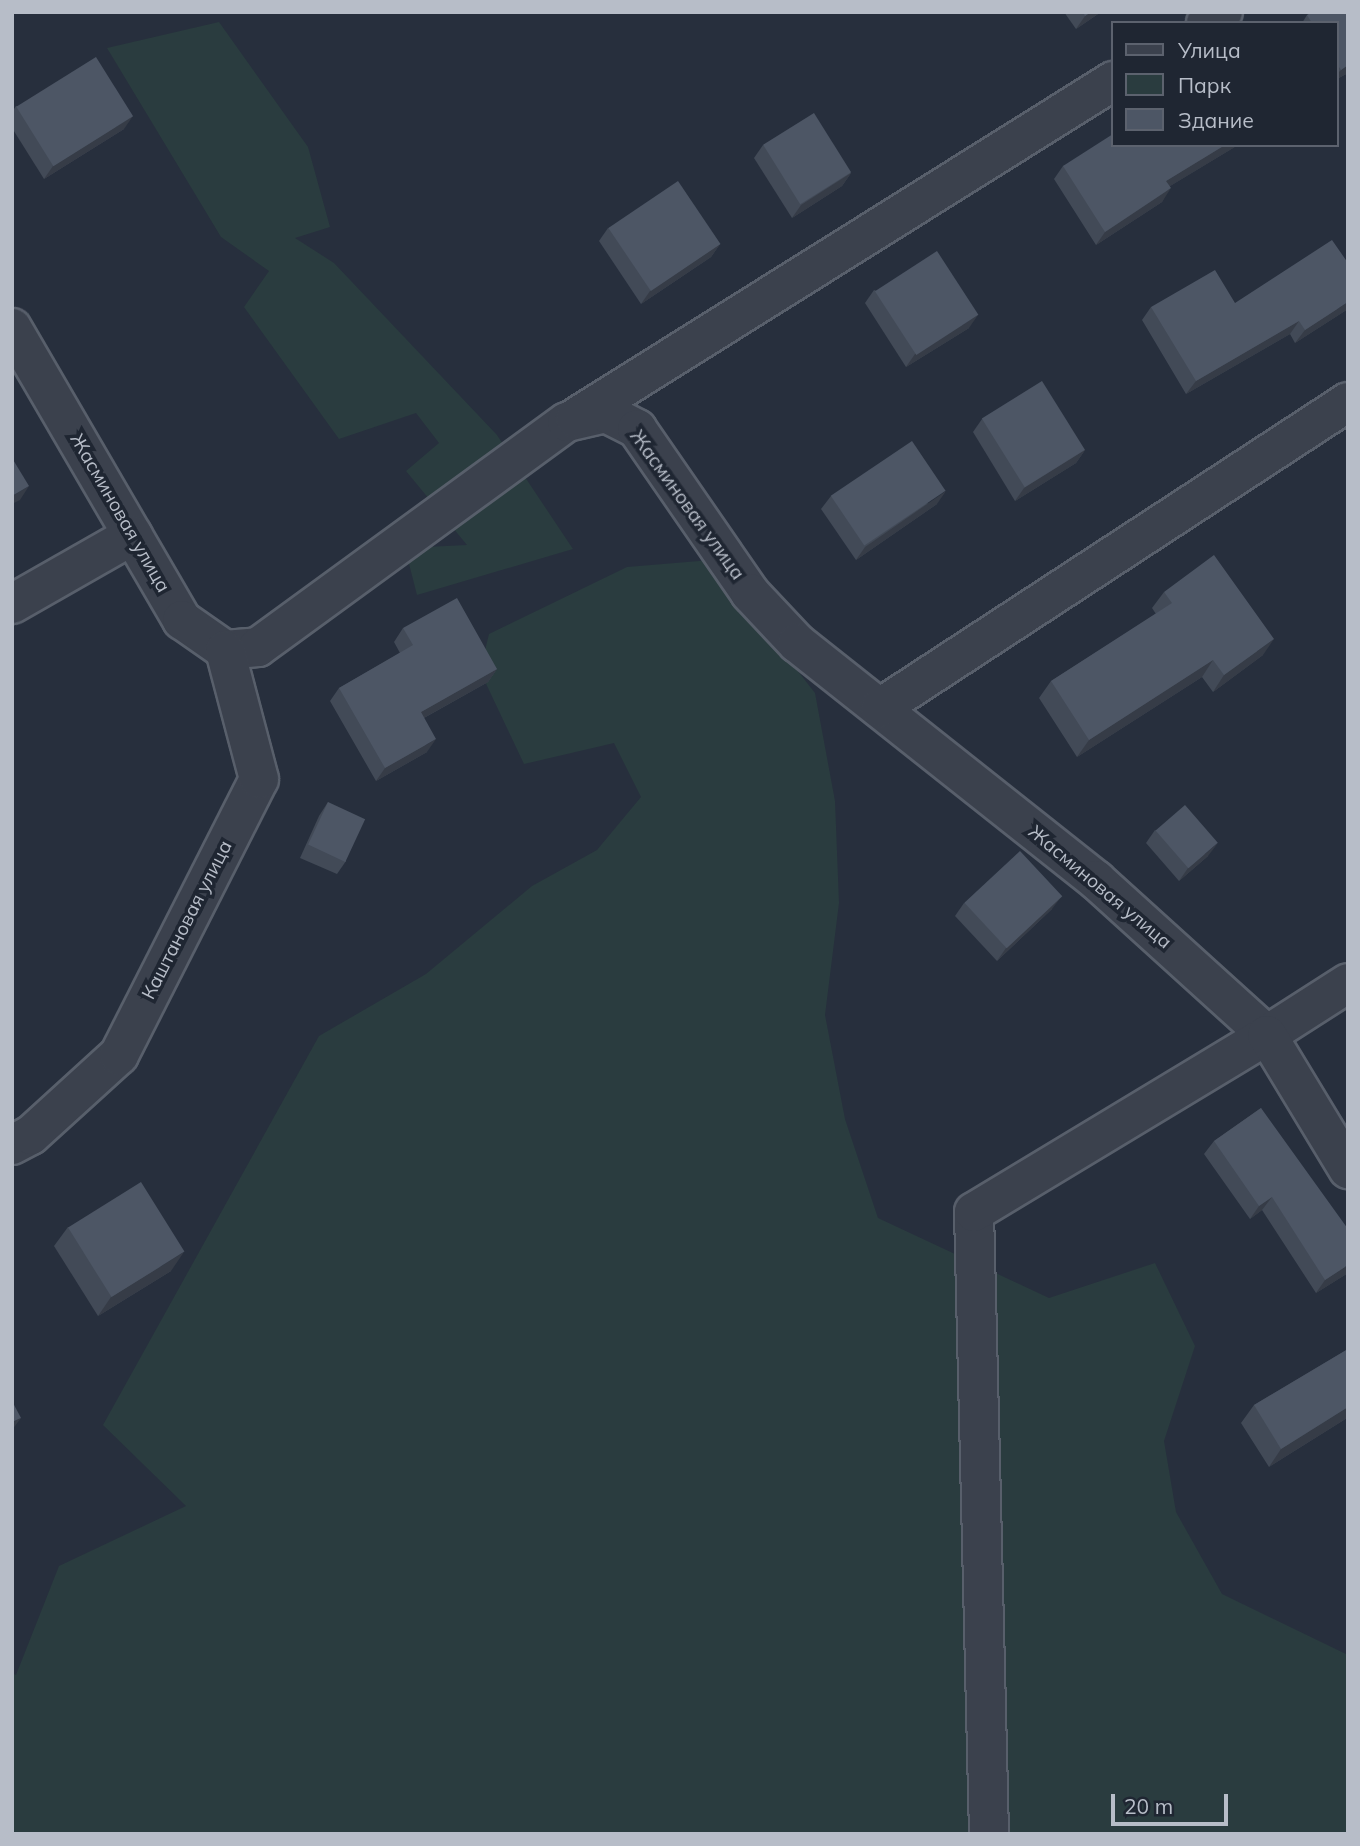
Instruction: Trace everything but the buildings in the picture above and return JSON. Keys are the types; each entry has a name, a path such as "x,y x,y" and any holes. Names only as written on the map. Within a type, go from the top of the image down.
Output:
{"street":[{"path":"567,422 1112,82"},
{"name":"Жасминовая улица","path":"12,328 182,620 225,650 258,647 567,422 606,413 636,429 751,593 797,643 1096,880 1267,1035 1348,1169"},
{"path":"880,708 1348,402"},
{"path":"12,604 133,535"},
{"name":"Каштановая улица","path":"12,1146 31,1135 119,1055 258,779 225,650"},
{"path":"989,1834 974,1212 1348,983"}],"green space":[{"path":"219,22 308,147 330,227 295,238 334,263 497,435 573,549 417,595 405,548 467,545 406,471 439,443 416,413 339,439 244,307 269,271 221,237 107,48"},
{"path":"711,560 815,693 835,801 839,903 825,1015 845,1119 878,1218 1049,1298 1155,1263 1195,1346 1164,1441 1176,1512 1222,1594 1348,1655 1348,1834 12,1834 12,1673 16,1675 59,1566 186,1506 103,1425 319,1036 426,974 532,886 597,850 641,797 614,743 524,764 480,671 489,634 627,567"}]}
